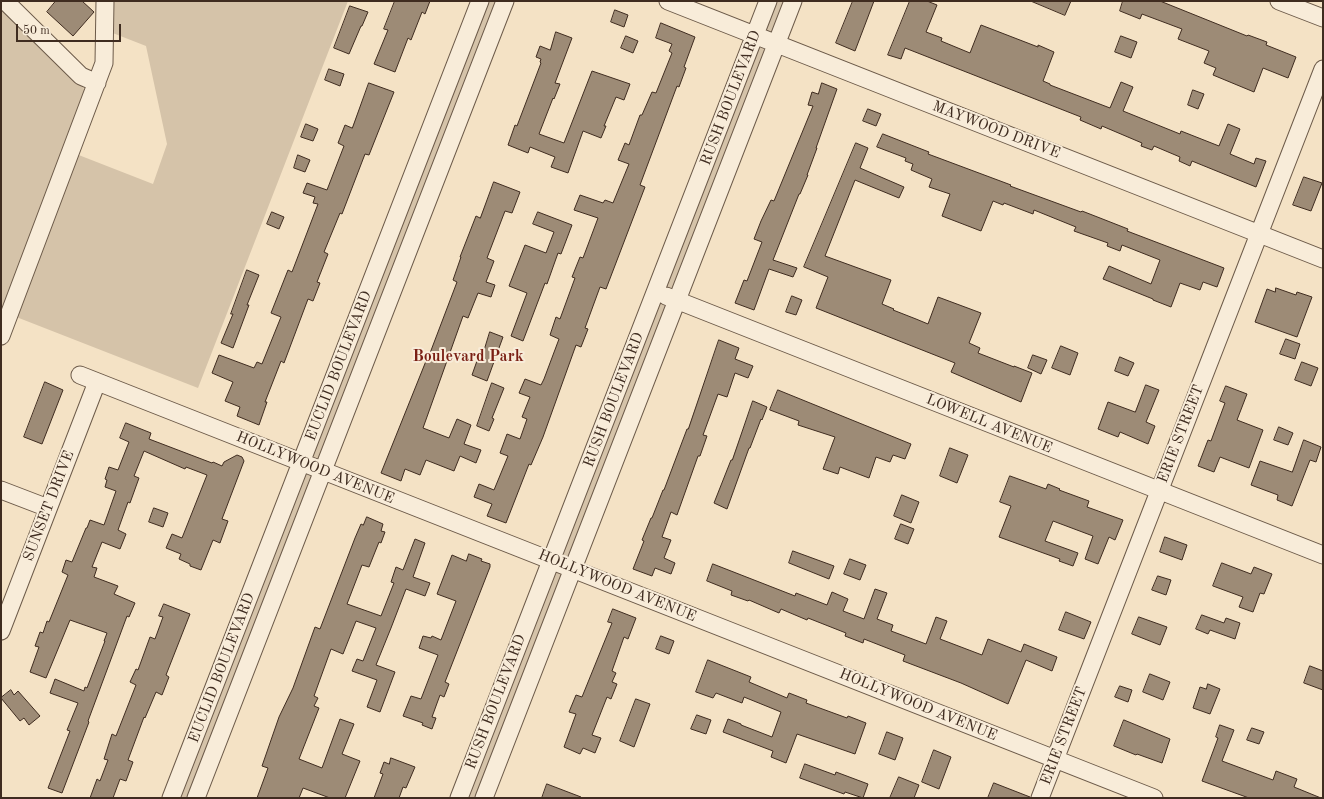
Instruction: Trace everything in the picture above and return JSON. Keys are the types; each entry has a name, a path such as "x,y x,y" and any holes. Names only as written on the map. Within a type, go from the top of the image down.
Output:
{"street":[{"path":"5,1 81,76 97,83"},
{"path":"1,336 104,63 105,1"},
{"name":"EUCLID BOULEVARD","path":"171,798 480,1"},
{"name":"EUCLID BOULEVARD","path":"196,798 505,1"},
{"name":"MAYWOOD DRIVE","path":"668,1 1323,259"},
{"name":"RUSH BOULEVARD","path":"459,798 768,1"},
{"name":"RUSH BOULEVARD","path":"484,798 793,1"},
{"path":"1279,1 1323,18"},
{"name":"ERIE STREET","path":"1040,798 1323,69"},
{"path":"405,194 427,203"},
{"name":"LOWELL AVENUE","path":"656,292 1323,555"},
{"name":"HOLLYWOOD AVENUE","path":"80,375 1154,798"},
{"name":"SUNSET DRIVE","path":"1,630 97,382"},
{"path":"1,490 48,508"},
{"path":"198,729 220,737"}],"shaded area":[{"path":"105,1 348,1 198,388 1,311 1,5 92,97 71,152 153,184 167,144 146,46 105,30"},
{"path":"480,1 505,1 196,798 171,798"},
{"path":"768,1 793,1 484,798 459,798"}],"building":[{"path":"56,1 82,1 94,12 73,36 47,12"},
{"path":"395,1 430,1 425,14 422,12 411,40 408,38 395,72 374,64 388,30 384,29"},
{"path":"853,1 874,1 855,51 836,43"},
{"path":"910,1 927,1 937,5 926,32 942,38 941,41 970,53 981,25 1054,52 1043,81 1050,85 1110,108 1121,82 1133,87 1123,111 1180,134 1181,131 1219,146 1228,124 1240,129 1230,154 1254,164 1256,158 1266,161 1256,187 1192,161 1190,166 1179,161 1180,157 1154,146 1152,150 1141,146 1142,143 1102,126 1101,129 1080,120 1081,117 905,48 901,59 888,55"},
{"path":"1031,1 1071,1 1065,15"},
{"path":"1123,1 1160,1 1247,36 1248,35 1267,42 1266,45 1296,57 1288,78 1263,68 1254,92 1213,75 1216,68 1204,63 1209,51 1178,39 1182,29 1142,14 1140,19 1120,11"},
{"path":"350,6 368,12 349,54 334,48"},
{"path":"615,10 628,15 624,27 611,22"},
{"path":"661,23 695,37 684,67 686,68 679,87 677,86 640,185 645,187 606,289 600,287 585,328 588,329 581,347 576,345 543,437 531,465 529,464 506,523 487,516 492,504 474,497 479,484 494,490 508,456 500,453 507,434 520,439 527,419 522,417 530,397 519,393 525,379 541,385 559,339 550,335 556,317 560,319 575,278 572,277 580,257 583,258 598,218 574,210 580,195 603,203 605,200 613,203 629,164 618,160 625,143 629,145 640,115 642,115 652,92 656,93 672,53 669,51 672,44 656,38"},
{"path":"556,32 572,38 555,83 560,84 539,134 564,143 592,71 630,84 624,100 616,97 604,126 606,126 601,138 583,131 568,173 551,167 555,157 530,147 528,153 508,145 515,125 517,126 541,63 541,59 536,57 540,46 550,50"},
{"path":"626,36 638,41 633,53 621,48"},
{"path":"1121,36 1137,42 1131,58 1115,52"},
{"path":"329,69 344,74 340,86 325,80"},
{"path":"369,83 394,92 369,155 365,154 342,214 340,213 324,252 328,254 317,282 320,283 313,301 308,299 284,363 281,361 265,402 267,402 259,425 237,416 240,407 225,401 233,382 212,373 219,355 254,368 257,362 262,364 281,317 271,313 288,270 292,272 318,204 313,203 315,197 303,193 307,183 327,190 344,146 338,143 345,125 352,128"},
{"path":"822,83 837,89 808,175 773,260 797,268 793,277 769,269 754,310 735,303 744,280 747,281 762,242 754,239 771,200 774,201 813,106 808,105 812,92 818,94"},
{"path":"1193,90 1204,94 1198,109 1188,105"},
{"path":"868,109 881,114 876,126 863,121"},
{"path":"306,124 318,129 313,141 301,137"},
{"path":"883,134 929,152 928,154 1011,185 1010,186 1081,212 1082,211 1128,229 1127,231 1224,268 1217,287 1203,282 1200,290 1180,283 1171,307 1103,279 1109,266 1151,284 1160,260 1122,245 1120,251 1107,246 1108,243 1074,231 1076,227 1034,210 1033,214 1004,203 1003,205 993,201 981,231 942,216 950,194 929,187 932,179 911,170 913,164 905,161 906,158 877,147"},
{"path":"856,143 868,148 860,168 904,187 899,198 855,180 825,256 891,280 882,304 928,324 938,297 981,313 969,343 980,348 978,353 1032,373 1021,402 951,372 955,363 816,308 828,277 804,267"},
{"path":"298,155 310,160 305,172 294,168"},
{"path":"1304,177 1322,183 1311,211 1293,205"},
{"path":"494,182 520,192 512,213 505,211 487,258 494,261 486,282 495,285 491,297 478,293 468,318 463,316 423,428 449,438 457,419 471,425 464,444 481,450 476,463 460,456 454,471 426,460 420,475 405,469 401,481 381,473 427,361 457,282 453,280 460,257 476,216 480,218"},
{"path":"272,212 284,217 279,229 267,224"},
{"path":"538,212 572,225 561,254 558,253 547,284 545,283 523,341 511,336 527,293 509,286 525,245 546,253 554,232 533,224"},
{"path":"247,270 259,275 247,305 249,305 233,348 221,343 233,314 231,314"},
{"path":"1276,288 1296,295 1297,292 1312,297 1297,337 1255,322 1267,289 1275,292"},
{"path":"792,296 802,300 796,315 786,312"},
{"path":"490,332 503,337 487,381 472,375 478,358 481,359"},
{"path":"1286,339 1300,344 1295,359 1280,354"},
{"path":"719,340 739,348 735,359 753,366 748,378 735,373 727,397 718,394 703,435 707,436 700,456 698,456 677,515 671,512 662,537 671,540 664,558 675,563 671,574 655,568 652,576 633,569 644,541 642,540 688,429"},
{"path":"1061,346 1078,353 1070,375 1052,368"},
{"path":"1033,355 1047,360 1041,374 1028,368"},
{"path":"1120,357 1134,363 1128,376 1115,371"},
{"path":"1302,362 1318,368 1311,386 1295,380"},
{"path":"45,382 63,390 42,444 24,437"},
{"path":"492,383 504,388 492,418 494,419 489,431 477,426"},
{"path":"1146,385 1159,390 1146,422 1155,426 1148,444 1120,432 1118,437 1098,429 1108,402 1135,412"},
{"path":"1226,386 1247,394 1237,420 1263,430 1249,468 1220,457 1214,472 1198,466 1208,440 1211,441 1225,403 1220,401"},
{"path":"778,390 911,444 905,459 893,455 890,462 876,457 869,478 840,467 838,474 823,469 835,437 798,425 799,421 770,410"},
{"path":"753,401 767,407 749,448 727,509 714,503 732,460"},
{"path":"126,423 151,433 149,439 212,463 213,462 222,466 224,462 237,455 242,457 244,461 222,519 228,521 220,543 213,540 201,570 190,566 190,564 179,559 181,554 166,548 172,534 182,538 207,475 186,467 185,469 144,451 134,476 139,478 130,503 128,502 118,530 126,534 120,549 102,542 92,567 97,568 94,577 118,586 114,594 135,603 129,617 127,616 62,793 48,788 70,731 67,730 78,703 50,693 55,679 84,691 85,687 87,688 107,633 70,620 46,678 30,672 39,647 35,646 40,632 43,633 47,621 49,622 68,575 62,572 66,560 72,562 90,520 104,525 116,491 105,487 107,480 105,479 109,467 118,470 129,442 120,438"},
{"path":"1279,427 1293,433 1288,445 1274,440"},
{"path":"1304,440 1321,447 1316,462 1310,460 1292,506 1277,500 1278,495 1251,485 1260,461 1292,472"},
{"path":"950,448 968,455 957,483 940,476"},
{"path":"1010,476 1046,489 1048,484 1060,489 1059,490 1089,501 1087,507 1123,520 1115,540 1109,537 1098,564 1085,559 1093,536 1053,521 1045,541 1078,553 1073,566 1059,561 1060,559 999,537 1011,506 1000,502"},
{"path":"902,495 919,502 911,523 894,516"},
{"path":"154,508 168,513 163,527 149,522"},
{"path":"367,517 383,524 381,531 385,532 381,543 379,542 369,567 362,565 347,604 381,616 394,583 391,582 396,567 403,570 415,539 425,543 413,577 430,583 425,596 406,589 376,665 395,672 380,712 367,707 377,680 352,671 357,659 363,661 376,628 356,621 343,654 331,649 314,696 318,698 314,706 319,708 299,759 322,768 340,719 354,724 342,754 360,761 345,798 330,798 303,788 299,798 257,798 268,768 262,766 279,717 293,688 315,627 320,629 355,538 361,524 363,525"},
{"path":"901,524 914,529 908,544 895,539"},
{"path":"1165,537 1187,545 1182,560 1160,552"},
{"path":"793,551 834,566 829,579 789,563"},
{"path":"469,554 482,559 481,561 490,564 490,567 445,682 449,684 444,697 440,695 432,717 436,718 432,729 422,725 423,723 403,716 411,696 421,699 438,655 419,648 423,636 431,638 432,636 441,640 456,601 437,594 452,555 466,561"},
{"path":"850,559 866,565 860,580 844,574"},
{"path":"1222,563 1251,574 1254,567 1272,574 1264,594 1260,593 1253,612 1239,607 1243,597 1213,586"},
{"path":"713,564 795,596 796,593 827,605 832,592 848,599 843,611 864,619 875,589 887,593 877,619 893,625 891,631 926,644 936,617 947,621 940,639 982,655 988,639 1021,652 1024,644 1057,657 1052,671 1026,660 1008,704 961,683 903,661 905,655 864,639 863,643 845,636 846,633 808,618 807,620 781,609 779,613 749,600 748,601 731,595 732,591 707,581"},
{"path":"1158,576 1171,580 1166,595 1152,590"},
{"path":"164,604 190,614 166,675 169,677 162,695 156,692 145,718 144,717 128,760 133,762 126,781 120,779 113,798 90,798 97,779 100,781 108,760 104,759 112,734 116,736 136,685 130,682 136,669 138,670 150,637 155,639 163,617 159,616"},
{"path":"613,609 636,618 628,639 624,637 612,671 616,673 612,682 617,684 611,699 607,697 592,735 601,738 595,753 583,748 580,754 564,747 576,714 569,712 576,695 582,697 612,623 608,622"},
{"path":"1066,612 1091,622 1084,639 1059,630"},
{"path":"1202,615 1224,623 1226,618 1240,623 1235,639 1210,630 1208,634 1196,629"},
{"path":"1139,617 1167,627 1160,645 1132,634"},
{"path":"661,636 674,641 669,654 656,649"},
{"path":"708,660 751,677 749,682 787,698 789,693 807,700 806,703 847,718 848,716 866,723 855,754 797,734 786,763 771,757 773,751 723,732 728,719 772,737 781,712 744,697 742,703 716,693 713,698 696,692"},
{"path":"1310,666 1323,671 1323,690 1304,683"},
{"path":"1150,674 1170,682 1163,700 1143,692"},
{"path":"1208,684 1220,689 1210,714 1193,708 1200,687 1206,689"},
{"path":"1120,686 1132,690 1128,702 1115,697"},
{"path":"11,690 14,695 18,691 40,716 29,725 24,718 20,721 1,698"},
{"path":"636,699 650,704 634,747 620,741"},
{"path":"697,715 711,720 706,734 691,729"},
{"path":"1124,720 1170,739 1162,763 1114,746"},
{"path":"1220,725 1234,730 1222,761 1273,780 1276,771 1297,779 1294,787 1321,798 1249,798 1202,781 1218,738 1216,737"},
{"path":"1252,728 1264,732 1259,744 1247,740"},
{"path":"887,732 903,738 895,760 879,754"},
{"path":"934,750 951,757 939,789 922,782"},
{"path":"391,758 415,767 406,788 403,787 399,798 374,798 383,774 380,773 384,762 389,764"},
{"path":"805,764 835,775 836,772 868,784 863,798 845,792 844,794 800,778"},
{"path":"899,777 919,785 914,798 890,798"},
{"path":"994,783 1030,797 1030,798 988,798"},
{"path":"547,784 581,797 581,798 542,798"}],"district":[{"name":"Boulevard Park","path":"468,357"}]}
